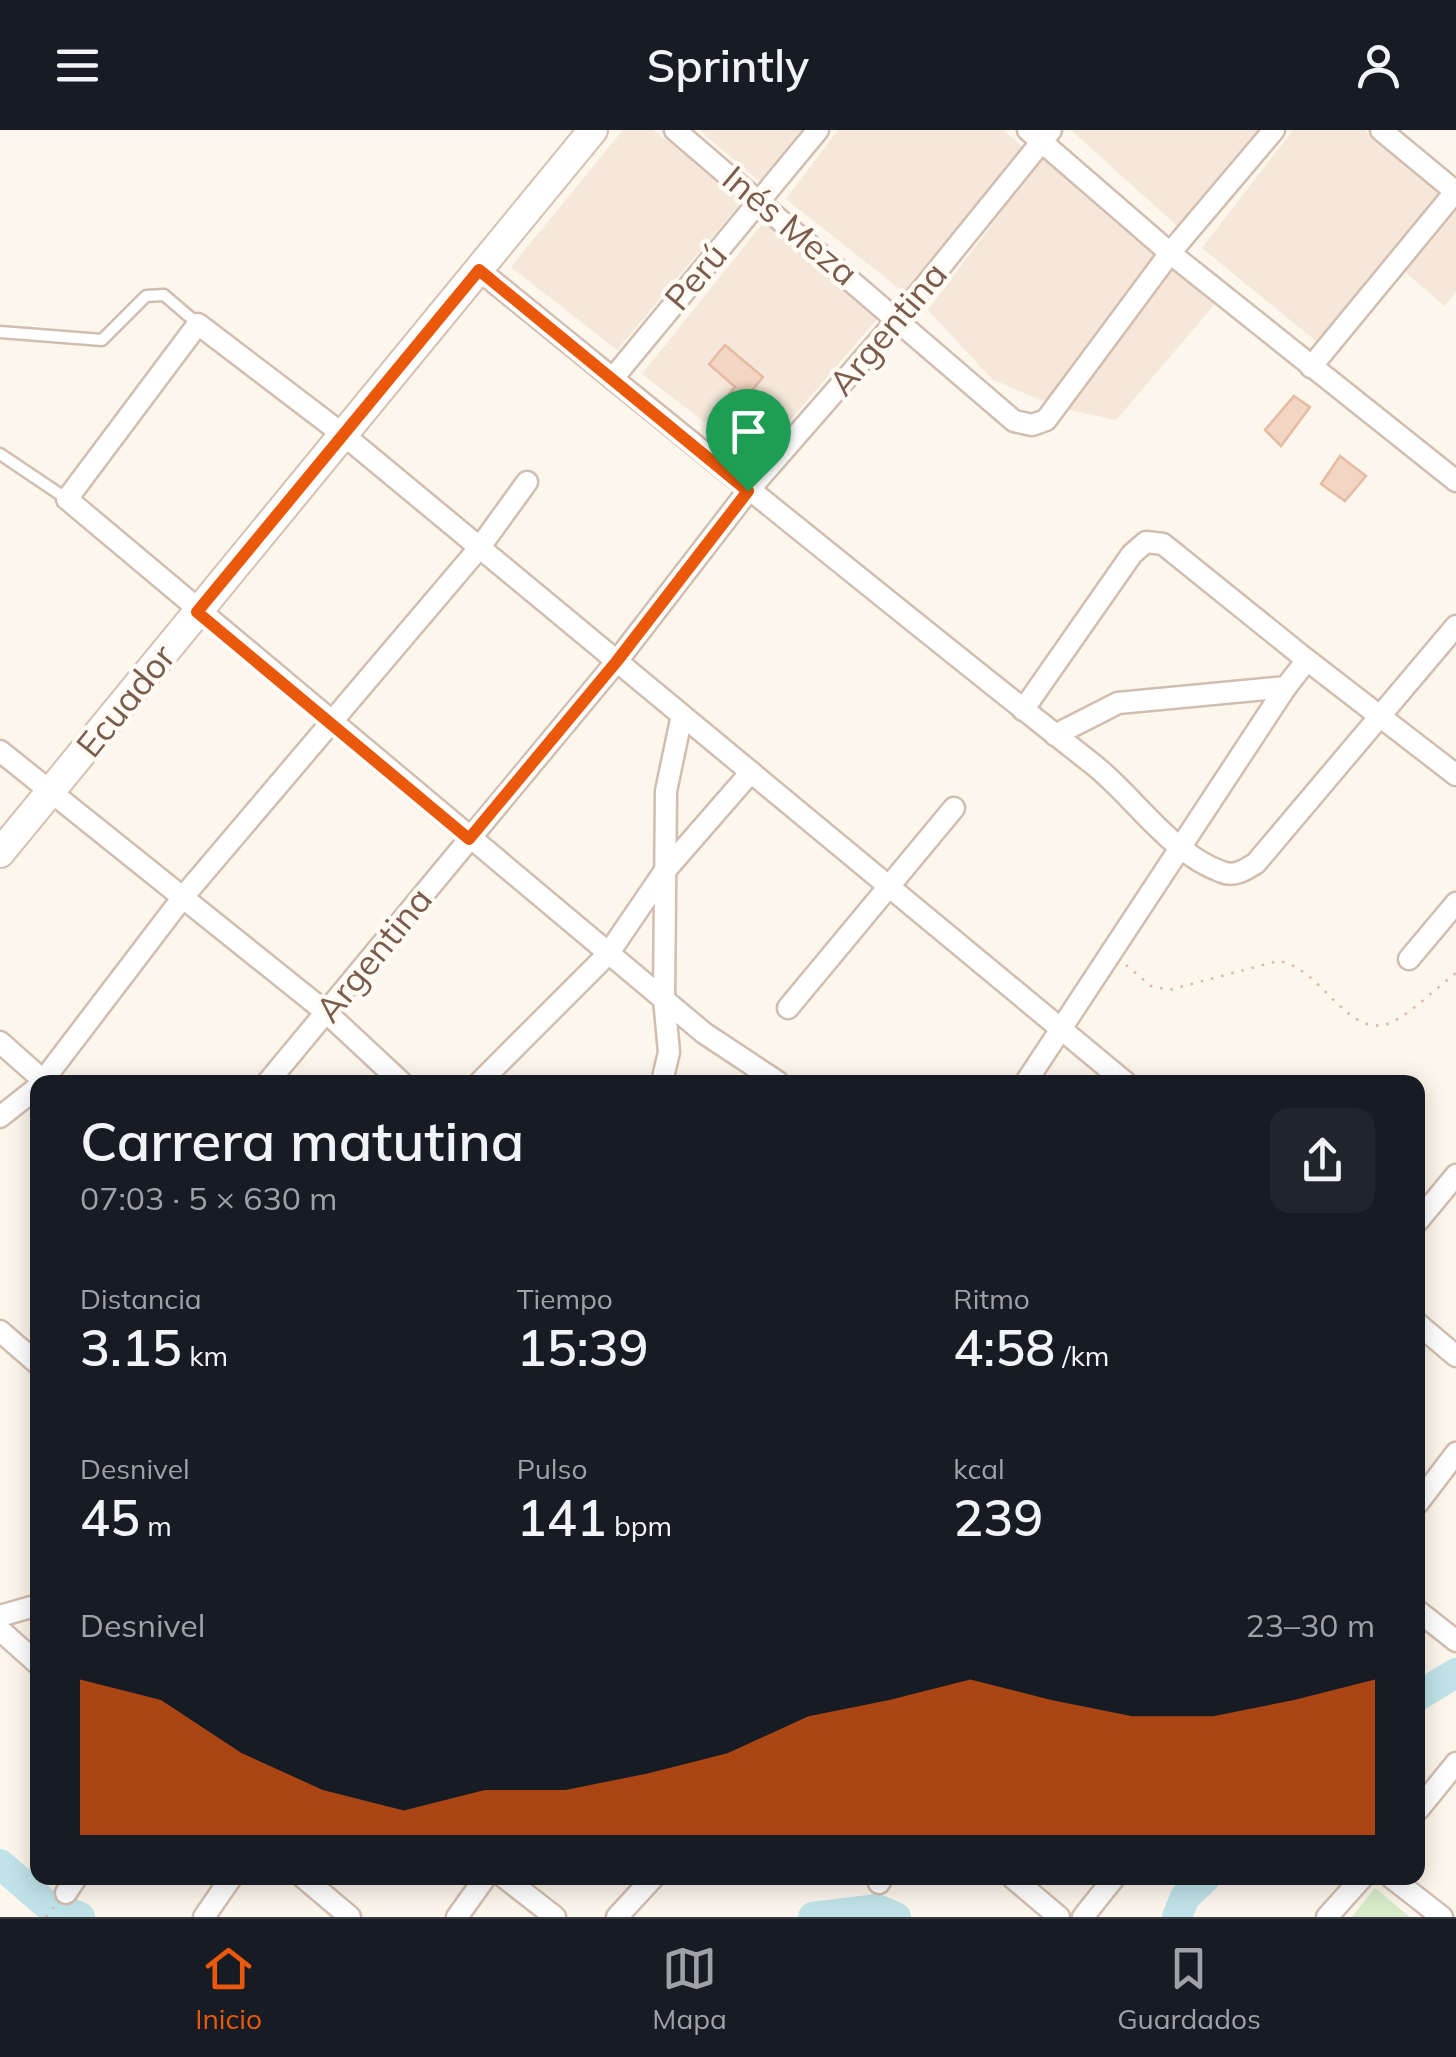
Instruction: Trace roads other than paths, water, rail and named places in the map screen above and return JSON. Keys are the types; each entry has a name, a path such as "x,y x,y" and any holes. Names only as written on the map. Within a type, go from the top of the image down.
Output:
{"street":[{"name":"Ecuador","path":"0,853 593,130"},
{"name":"Inés Meza","path":"675,130 899,318 1014,421 1032,426 1046,420 1170,253"},
{"name":"Perú","path":"612,378 818,130"},
{"path":"1170,253 1274,130"},
{"path":"1311,367 1456,192 1380,130"},
{"path":"1040,134 1170,253 1456,481"},
{"name":"Argentina","path":"274,1075 617,661 748,491 899,318 1040,134"},
{"path":"479,270 748,491 1098,768 1182,846 1223,873 1241,873 1256,863 1456,626"},
{"path":"767,1075 704,1034 197,612 68,498 198,324 345,436 1116,1075"},
{"path":"48,1075 183,897 480,547 527,482"},
{"path":"1023,710 1132,554 1146,542 1162,544 1456,774"},
{"path":"1031,1075 1286,686 1308,660"},
{"path":"1055,736 1118,703 1286,686"},
{"path":"664,1075 669,1052 664,998 666,790 682,715"},
{"path":"0,751 54,790 327,1013 393,1075"},
{"path":"487,1075 608,954 664,872 751,772"},
{"path":"788,1008 954,808"},
{"path":"1409,960 1456,902"},
{"path":"0,1042 34,1075"},
{"path":"0,1117 30,1093"},
{"path":"1425,1212 1456,1175"},
{"path":"1425,1330 1456,1356"},
{"path":"0,1332 30,1357"},
{"path":"1425,1494 1456,1453"},
{"path":"0,1616 30,1607"},
{"path":"1425,1617 1456,1641"},
{"path":"0,1630 30,1657"},
{"path":"1425,1801 1456,1763"},
{"path":"204,1917 226,1885"},
{"path":"312,1885 350,1917"},
{"path":"457,1917 480,1885"},
{"path":"515,1885 555,1917"},
{"path":"618,1917 647,1885"},
{"path":"1021,1885 1059,1917"},
{"path":"1083,1917 1108,1885"},
{"path":"1327,1917 1356,1885"},
{"path":"1401,1885 1442,1917"}],"lane":[{"path":"0,332 102,340 146,296 164,296 198,324"},
{"path":"0,454 68,498"}],"waterway":[{"path":"1425,1692 1456,1673"},
{"path":"0,1864 45,1903 80,1917"},
{"path":"1177,1917 1185,1897 1198,1885"},
{"path":"813,1917 877,1909 896,1917"}]}
